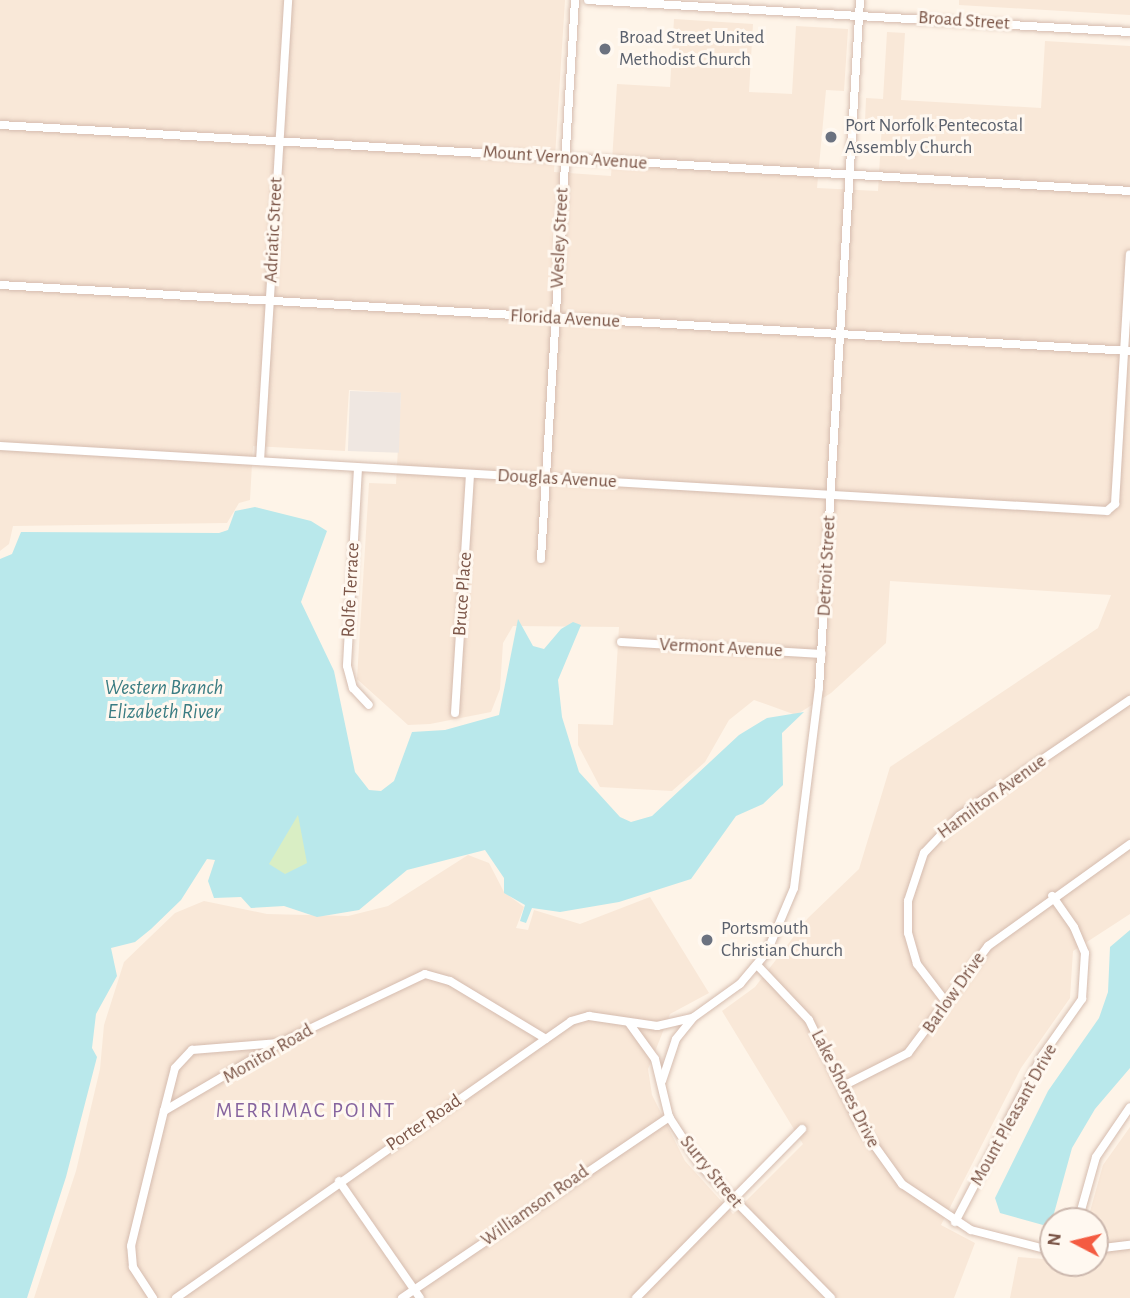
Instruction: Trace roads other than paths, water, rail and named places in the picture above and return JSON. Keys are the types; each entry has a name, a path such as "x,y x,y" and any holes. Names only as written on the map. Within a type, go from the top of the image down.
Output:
{"street":[{"name":"Adriatic Street","path":"260,461 288,0"},
{"name":"Wesley Street","path":"541,559 575,0"},
{"name":"Broad Street","path":"588,0 1130,32"},
{"name":"Detroit Street","path":"662,1081 676,1039 694,1017 758,965 776,937 794,888 822,654 860,0"},
{"name":"Mount Vernon Avenue","path":"0,125 1130,191"},
{"path":"1127,351 1130,254"},
{"name":"Florida Avenue","path":"0,285 1127,351"},
{"name":"Douglas Avenue","path":"0,446 546,479 1113,508 1127,351"},
{"name":"Rolfe Terrace","path":"358,468 346,666 353,688 369,705"},
{"name":"Bruce Place","path":"455,713 470,474"},
{"name":"Vermont Avenue","path":"621,642 822,654"},
{"name":"Hamilton Avenue","path":"946,1002 925,978 908,933 908,901 924,853 959,816 1130,700"},
{"name":"Barlow Drive","path":"843,1086 908,1053 988,946 1052,897 1130,844"},
{"name":"Mount Pleasant Drive","path":"955,1222 1042,1056 1082,999 1085,953 1074,927 1052,897"},
{"name":"Lake Shores Drive","path":"758,965 809,1020 886,1165 955,1222 1004,1243 1039,1249"},
{"name":"Monitor Road","path":"164,1111 282,1042 425,974 450,981 546,1038"},
{"name":"Porter Road","path":"176,1298 339,1181 578,1018 671,1025 694,1017"},
{"name":"Surry Street","path":"629,1023 655,1059 669,1116 732,1200 831,1298"},
{"path":"153,1298 134,1266 131,1246 175,1068 192,1050 282,1042"},
{"path":"1082,1207 1096,1157 1130,1107"},
{"name":"Williamson Road","path":"402,1298 669,1116"},
{"path":"636,1298 802,1129"},
{"path":"339,1181 419,1298"},
{"path":"1109,1248 1130,1245"}],"water":[{"name":"Western Branch Elizabeth River","path":"255,507 311,521 327,531 301,602 334,671 355,772 369,790 381,791 394,781 412,732 445,730 499,715 518,619 533,646 544,649 561,629 573,622 581,625 558,680 562,717 579,772 620,817 631,822 652,816 739,735 767,718 804,712 782,733 783,785 763,804 736,816 691,879 619,902 560,912 532,908 526,923 520,921 525,905 504,893 504,878 485,850 407,870 359,910 317,917 284,906 251,908 241,897 214,898 208,881 215,860 207,859 181,900 151,929 135,942 111,948 117,976 96,1014 92,1048 97,1057 66,1177 27,1298 0,1298 0,559 12,554 21,532 219,533 228,530 235,511","holes":["298,815 307,863 285,874 269,864"]},
{"path":"1130,930 1130,1068 1095,1109 1072,1148 1056,1207 1039,1207 1039,1224 1000,1213 995,1198 1048,1091 1099,1018 1108,992 1110,947"}],"place":[{"name":"Broad Street United Methodist Church","path":"605,49"},
{"name":"Port Norfolk Pentecostal Assembly Church","path":"831,137"},
{"name":"Portsmouth Christian Church","path":"707,940"}],"district":[{"name":"MERRIMAC POINT","path":"306,1111"}]}
